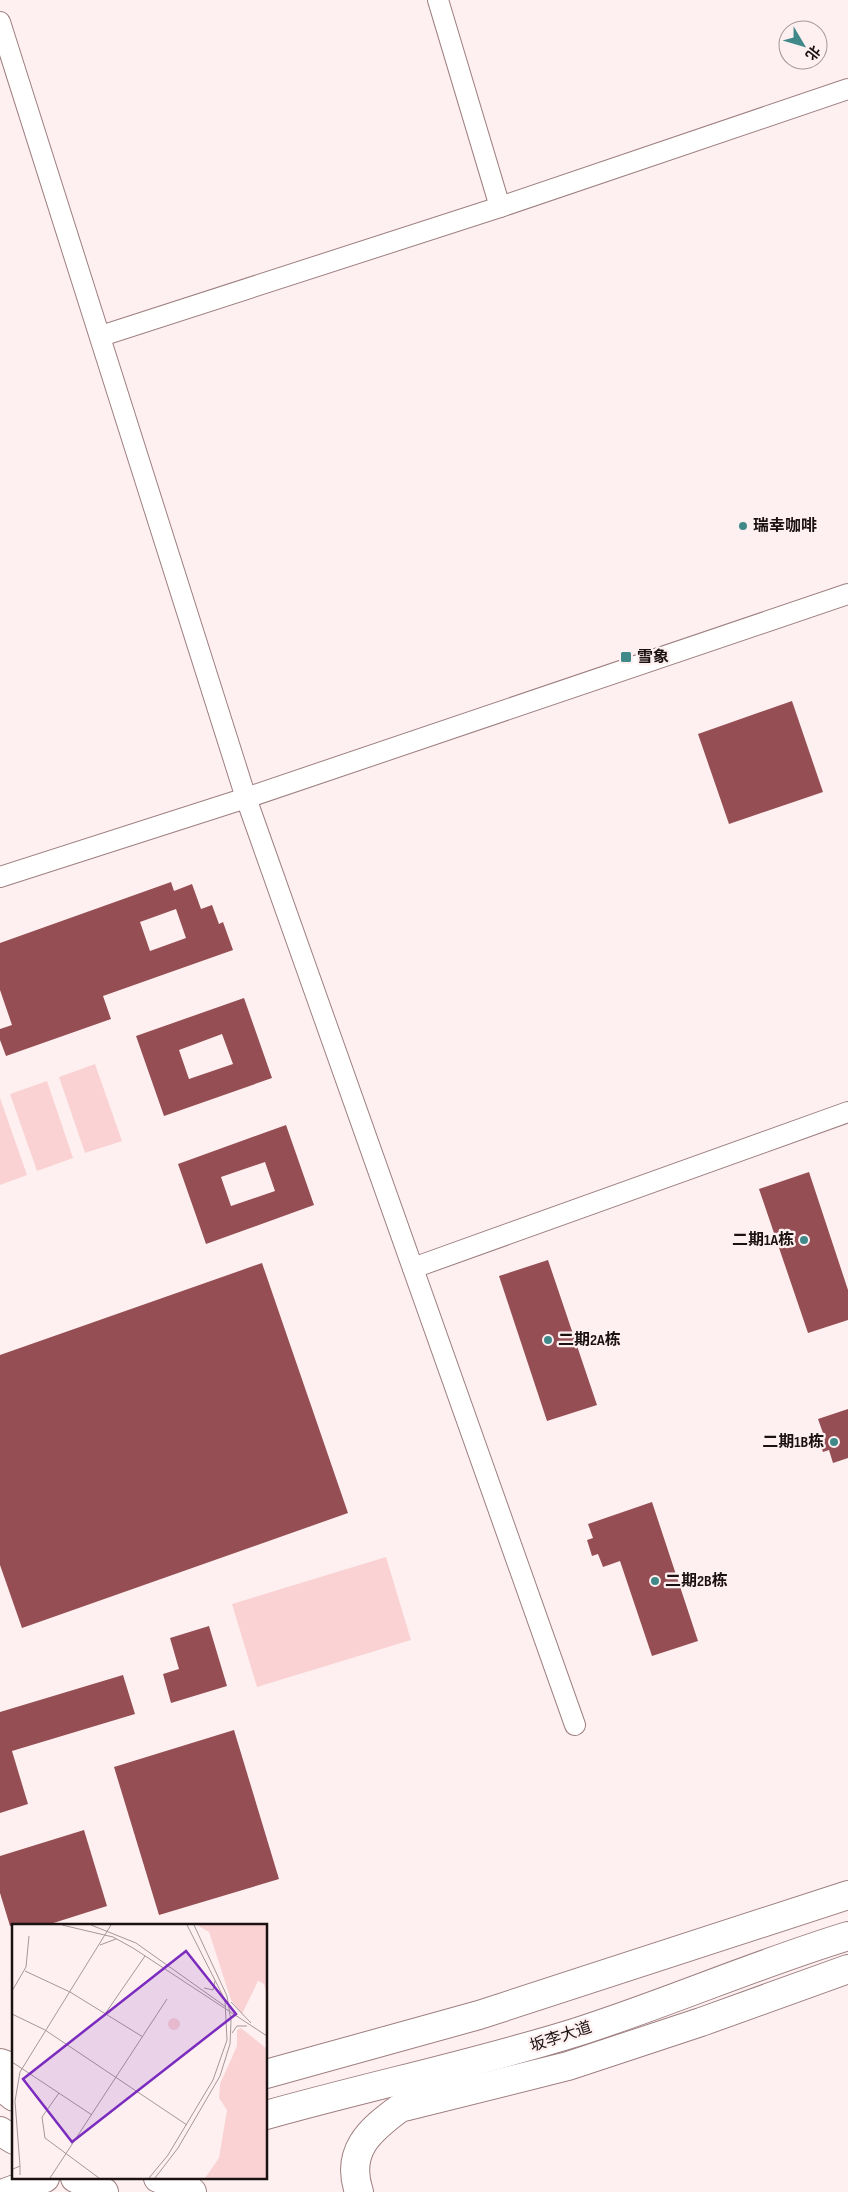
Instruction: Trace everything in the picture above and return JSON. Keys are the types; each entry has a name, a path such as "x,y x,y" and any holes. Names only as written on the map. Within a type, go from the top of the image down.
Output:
{"main road":[{"path":"268,2073 479,2014 848,1895"},
{"name":"坂李大道","path":"268,2114 512,2052 690,1994 804,1950 848,1936"},
{"path":"359,2192 355,2177 356,2160 361,2144 384,2120 400,2108 568,2066 701,2022 848,1969"},
{"path":"0,2063 12,2067"},
{"path":"0,2086 12,2095"},
{"path":"0,2131 12,2139"},
{"path":"6,2192 39,2180"},
{"path":"79,2180 104,2192"},
{"path":"163,2180 192,2192"}],"street":[{"path":"438,0 500,206"},
{"path":"0,22 246,798 576,1725"},
{"path":"101,336 500,206 848,89"},
{"path":"0,877 246,798 848,594"},
{"path":"413,1268 848,1112"}],"shaded area":[{"path":"95,1064 122,1141 85,1153 59,1077"},
{"path":"47,1081 73,1158 37,1171 10,1094"},
{"path":"0,1098 27,1175 0,1185"},
{"path":"386,1557 411,1640 257,1687 232,1604"}],"building":[{"path":"792,701 823,792 729,824 698,734"},
{"path":"171,882 174,891 192,884 201,909 212,905 219,924 223,922 233,950 103,996 111,1019 6,1056 0,1040 0,1029 12,1025 0,990 0,943","holes":["176,909 186,938 150,951 140,922"]},
{"path":"244,998 272,1078 164,1116 136,1036","holes":["222,1034 233,1064 189,1079 179,1050"]},
{"path":"286,1125 314,1205 206,1244 178,1164","holes":["265,1162 275,1191 231,1206 221,1177"]},
{"name":"二期1A栋","path":"809,1172 848,1290 848,1320 808,1333 759,1189"},
{"name":"二期2A栋","path":"548,1260 597,1405 547,1421 499,1276"},
{"path":"262,1263 348,1513 22,1628 0,1565 0,1355"},
{"name":"二期1B栋","path":"848,1409 848,1458 833,1463 829,1450 823,1452 817,1435 823,1433 818,1419"},
{"name":"二期2B栋","path":"652,1502 698,1641 652,1656 620,1561 603,1567 598,1554 592,1556 587,1540 593,1538 588,1524"},
{"path":"209,1626 227,1686 171,1703 163,1674 179,1669 170,1638"},
{"path":"123,1675 135,1714 12,1751 28,1804 0,1813 0,1712"},
{"path":"234,1730 279,1879 159,1915 114,1767"},
{"path":"84,1830 107,1906 50,1924 12,1924 10,1926 0,1893 0,1856"}],"place":[{"name":"瑞幸咖啡","path":"743,526"},
{"name":"雪象","path":"626,657"},
{"name":"二期1A栋","path":"804,1240"},
{"name":"二期2A栋","path":"548,1340"},
{"name":"二期1B栋","path":"834,1442"},
{"name":"二期2B栋","path":"655,1581"}]}
